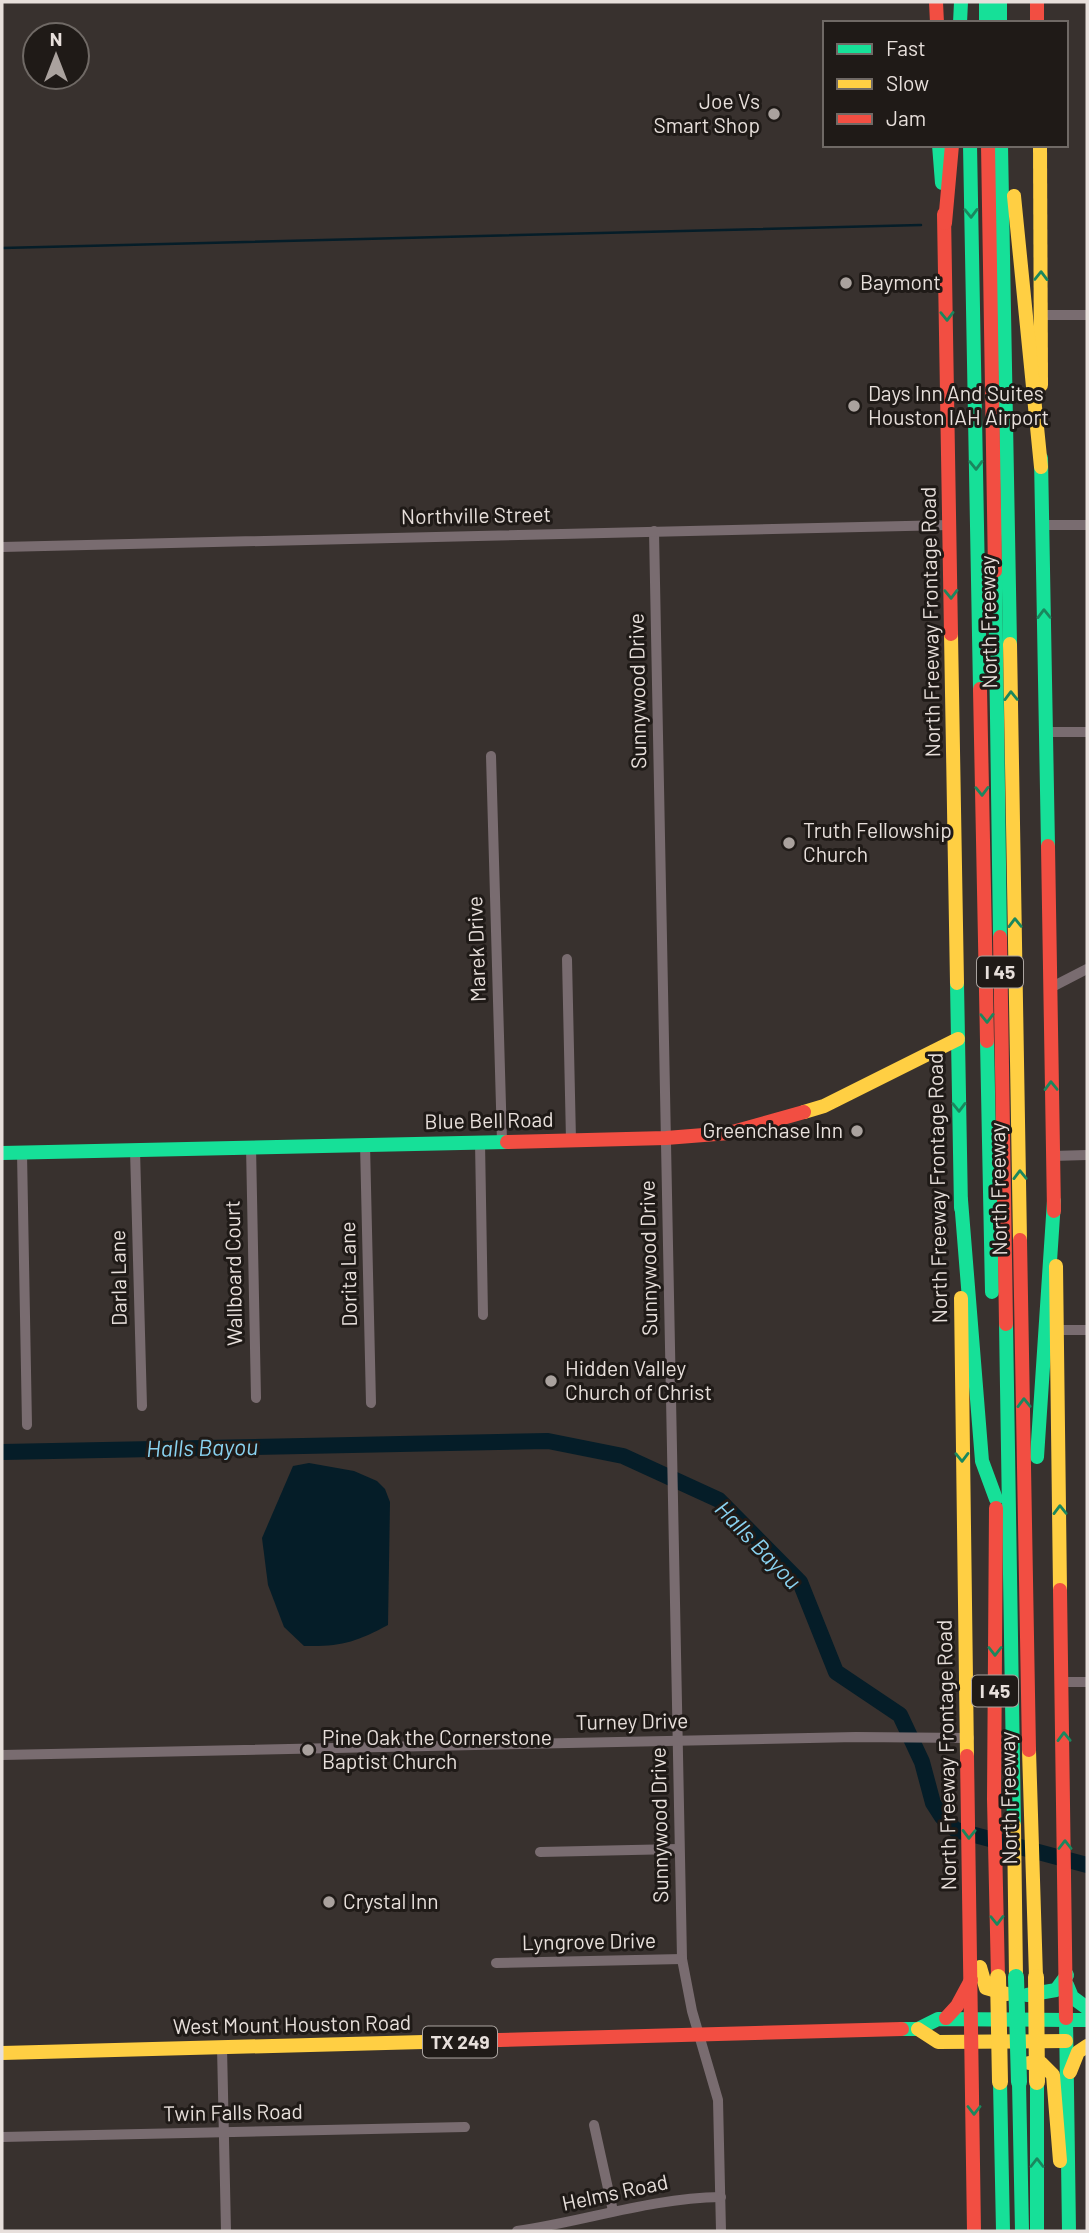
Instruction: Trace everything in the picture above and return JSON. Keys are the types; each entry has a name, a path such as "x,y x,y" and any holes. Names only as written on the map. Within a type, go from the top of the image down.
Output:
{"main road":[{"path":"936,2 937,21"},
{"path":"960,21 961,2"},
{"path":"967,2 968,21"},
{"path":"986,2 986,21"},
{"path":"1000,2 1000,21"},
{"path":"1037,2 1037,21"},
{"name":"North Freeway Frontage Road","path":"939,147 945,223 961,1200 962,1455 970,1802 974,2231"},
{"path":"945,223 952,147"},
{"name":"North Freeway","path":"970,147 996,1499 994,1799 1003,2231"},
{"name":"North Freeway","path":"988,147 1021,1799 1032,1876 1036,1977 1037,2231"},
{"name":"North Freeway","path":"1001,147 1026,1520 1021,1799 1014,1870 1022,2231"},
{"path":"1040,147 1041,467 1052,1156 1058,1330 1069,2231"},
{"path":"1002,165 1013,187 1041,467"},
{"name":"Blue Bell Road","path":"2,1153 666,1138 729,1133 824,1106 958,1039"},
{"path":"961,1200 982,1461 996,1499"},
{"path":"1026,1520 1035,1486 1042,1345 1054,1201"},
{"path":"969,1866 979,1917 980,1976 986,1990 992,1994 1044,1995 1057,1990 1067,1979"},
{"path":"946,2018 972,1979"},
{"path":"1067,1979 1072,1997 1087,2008"},
{"name":"West Mount Houston Road","path":"2,2053 701,2037 918,2029 938,2019 972,2017 1087,2020"},
{"name":"West Mount Houston Road","path":"918,2029 938,2042 1066,2041 1087,2038"},
{"path":"1066,2080 1077,2052 1087,2046"},
{"path":"974,2082 979,2071 989,2064 1041,2063 1053,2075 1056,2138 1068,2211"}],"street":[{"path":"1040,315 1087,315"},
{"path":"1042,525 1087,525"},
{"name":"Northville Street","path":"2,547 950,526"},
{"name":"Sunnywood Drive","path":"654,531 682,1959 718,2100 721,2231"},
{"path":"1046,732 1087,732"},
{"name":"Marek Drive","path":"491,756 502,1141"},
{"path":"567,960 571,1140"},
{"path":"1050,988 1087,969"},
{"path":"480,1142 483,1315"},
{"name":"Dorita Lane","path":"365,1144 371,1403"},
{"name":"Wallboard Court","path":"251,1146 256,1398"},
{"name":"Darla Lane","path":"135,1150 142,1406"},
{"path":"22,1153 27,1425"},
{"path":"1052,1156 1087,1155"},
{"path":"1058,1330 1087,1330"},
{"path":"1063,1682 1087,1682"},
{"name":"Turney Drive","path":"2,1755 678,1740 939,1736 969,1738"},
{"path":"540,1852 678,1849"},
{"name":"Lyngrove Drive","path":"496,1963 682,1959"},
{"path":"222,2047 226,2231"},
{"path":"594,2125 613,2211"},
{"name":"Twin Falls Road","path":"2,2137 465,2127"},
{"name":"Helms Road","path":"517,2231 566,2224 613,2211 687,2197 721,2197"}],"water":[{"path":"309,1463 354,1471 377,1481 385,1489 390,1502 388,1625 367,1636 328,1646 304,1646 284,1627 268,1585 262,1538 293,1466"}],"waterway":[{"path":"2,248 921,225"},
{"name":"Halls Bayou","path":"2,1452 548,1441 623,1456 719,1500 800,1582 836,1672 900,1715 922,1762 933,1803 942,1817 956,1830 1087,1865"},
{"path":"940,1815 954,1800"}],"traffic: fast":[{"path":"960,21 961,2"},
{"path":"986,2 986,21"},
{"path":"1000,2 1000,21"},
{"path":"939,147 942,183"},
{"path":"970,147 980,689"},
{"path":"1001,147 1010,644"},
{"path":"1041,458 1048,846"},
{"path":"995,571 1000,937"},
{"path":"957,983 961,1208"},
{"path":"987,1041 992,1292"},
{"path":"2,1153 507,1142"},
{"path":"961,1200 982,1461 996,1499"},
{"path":"1037,1457 1054,1201"},
{"path":"1006,1324 1014,1825"},
{"path":"1027,1995 1056,1990 1067,1975"},
{"path":"1016,1977 1019,2082"},
{"path":"1067,1985 1072,1997 1087,2008"},
{"path":"1066,2018 1069,2231"},
{"path":"902,2029 918,2029 938,2019 1066,2020"},
{"path":"1066,2020 1087,2020"},
{"path":"1000,2082 1003,2231"},
{"path":"1019,2082 1022,2231"},
{"path":"1037,2082 1037,2231"}],"traffic: slow":[{"path":"1040,147 1041,385"},
{"path":"1014,196 1041,467"},
{"path":"951,634 957,983"},
{"path":"1010,644 1020,1240"},
{"path":"804,1112 824,1106 958,1039"},
{"path":"1056,1266 1060,1590"},
{"path":"961,1298 967,1756"},
{"path":"1029,1750 1036,1977"},
{"path":"1014,1825 1016,1977"},
{"path":"980,1967 986,1988 1007,1994"},
{"path":"998,1977 1000,2082"},
{"path":"1036,1977 1037,2082"},
{"path":"918,2029 938,2042 1066,2041"},
{"path":"2,2053 499,2040"},
{"path":"1070,2072 1078,2052 1087,2046"},
{"path":"1029,2063 1041,2063 1053,2075 1060,2161"}],"traffic: jam":[{"path":"936,2 937,21"},
{"path":"1037,2 1037,21"},
{"path":"945,223 952,147"},
{"path":"988,147 995,571"},
{"path":"944,214 951,634"},
{"path":"980,689 987,1041"},
{"path":"1048,846 1054,1211"},
{"path":"1000,937 1006,1324"},
{"path":"507,1142 666,1138 729,1133 804,1112"},
{"path":"1020,1240 1029,1750"},
{"path":"996,1508 994,1799 998,1977"},
{"path":"1060,1590 1066,2018"},
{"path":"967,1756 974,2231"},
{"path":"946,2018 957,2006 971,1980"},
{"path":"499,2040 902,2029"}],"place":[{"name":"Joe Vs Smart Shop","path":"774,114"},
{"name":"Baymont","path":"846,283"},
{"name":"Days Inn And Suites Houston IAH Airport","path":"854,406"},
{"name":"Truth Fellowship Church","path":"789,843"},
{"name":"Greenchase Inn","path":"857,1131"},
{"name":"Hidden Valley Church of Christ","path":"551,1381"},
{"name":"Pine Oak the Cornerstone Baptist Church","path":"308,1750"},
{"name":"Crystal Inn","path":"329,1902"}]}
